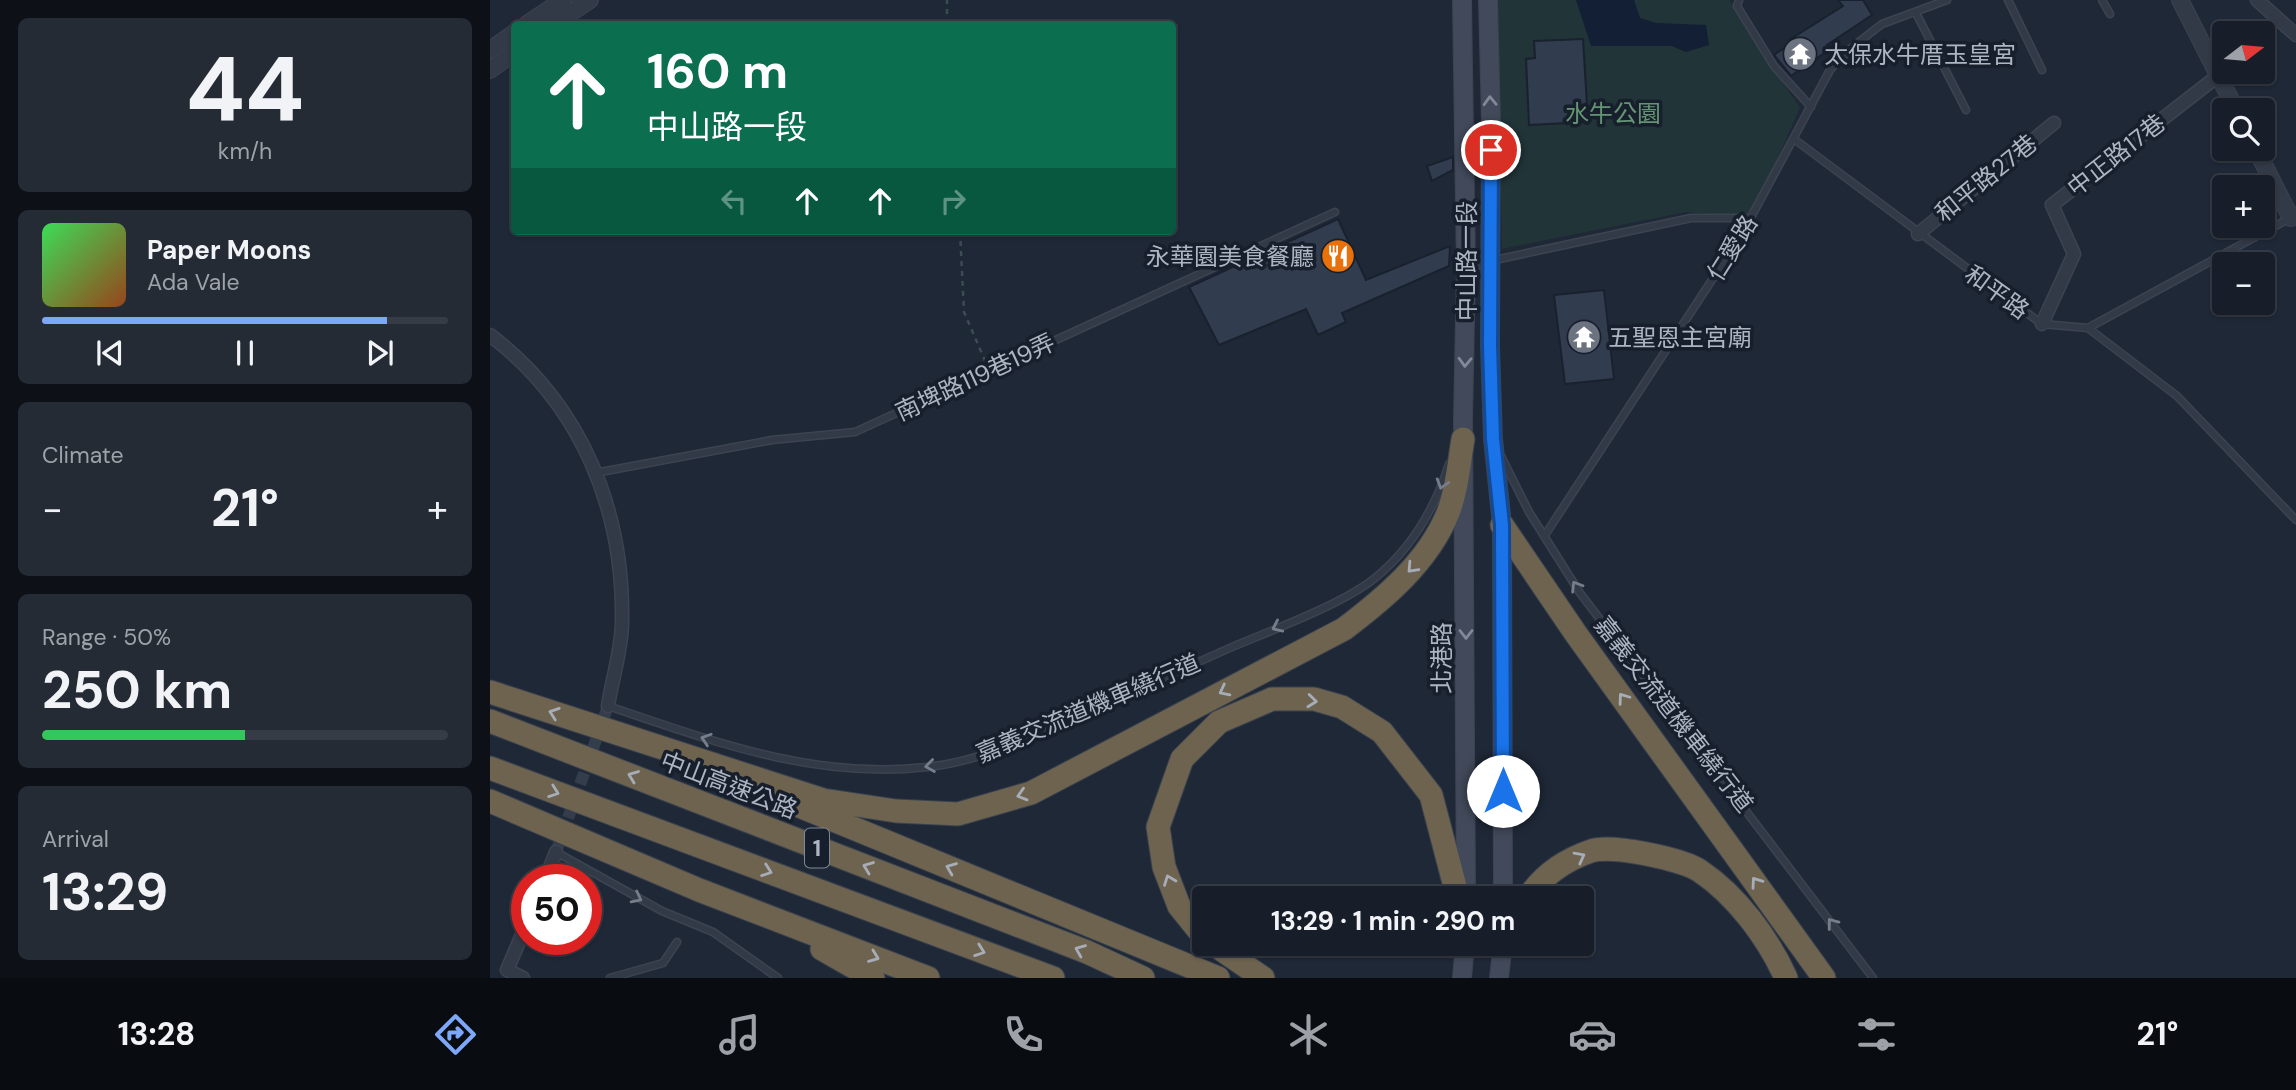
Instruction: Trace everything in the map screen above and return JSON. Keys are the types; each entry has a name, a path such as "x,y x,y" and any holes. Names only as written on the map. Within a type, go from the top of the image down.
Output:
{"highway":[{"path":"490,692 823,800 896,810 958,814 1031,793 1344,629 1375,606 1419,562 1447,513 1463,429"},
{"path":"1502,525 1576,634 1824,978"},
{"path":"1192,922 1179,906 1164,867 1158,827 1161,816 1182,759 1219,722 1272,699 1314,699 1342,707 1382,732 1431,795 1455,886"},
{"name":"中山高速公路","path":"490,721 1087,952 1143,978"},
{"path":"665,750 1218,978"},
{"name":"1","path":"490,768 1053,978"},
{"path":"490,801 673,879 928,978"},
{"path":"1535,886 1541,877 1593,850 1654,854 1699,870 1748,917 1773,950 1786,978"},
{"path":"673,879 814,945 873,978"},
{"path":"1231,956 1263,978"}],"main road":[{"name":"中山路一段","path":"1462,0 1461,195 1466,269 1463,429"},
{"name":"中山路一段","path":"1488,0 1493,439"},
{"name":"北港路","path":"1463,429 1466,886"},
{"path":"1493,439 1502,525 1503,886"},
{"path":"1462,978 1464,956"},
{"path":"1499,978 1502,956"}],"street":[{"path":"532,21 563,0"},
{"path":"558,21 590,0"},
{"path":"2180,0 2212,62"},
{"path":"2257,0 2296,35"},
{"path":"490,50 511,35"},
{"path":"490,70 511,54"},
{"name":"中正路17巷","path":"2042,324 2074,254 2052,205 2212,80"},
{"name":"和平路27巷","path":"1918,234 2054,123"},
{"path":"2263,161 2294,217"},
{"path":"490,335 536,374 580,439 605,497 620,558 622,625 608,706"},
{"path":"551,864 556,852"},
{"path":"513,955 507,970 523,978"}],"lane":[{"path":"1739,0 1737,6 1774,66 1811,107"},
{"name":"仁愛路","path":"1545,534 1751,218 1830,70 1882,24 1947,0"},
{"path":"2008,0 2042,70"},
{"path":"2102,0 2110,14"},
{"path":"1916,13 1966,110"},
{"name":"和平路","path":"1794,139 2042,324 2088,328"},
{"name":"南埤路119巷19弄","path":"595,473 772,440 855,432 1335,212"},
{"path":"2294,217 2088,328 2177,396 2296,520"},
{"path":"1466,269 1490,261 1690,218 1751,218"},
{"name":"嘉義交流道機車繞行道","path":"608,706 745,752 800,764 846,768 928,767 997,750 1260,635 1375,578 1416,532 1437,500 1463,429"},
{"name":"嘉義交流道機車繞行道","path":"1493,439 1529,512 1580,593 1873,978"},
{"path":"556,852 662,911 713,932 778,978"},
{"path":"610,978 663,963 677,942"}],"path":[{"path":"947,0 947,21"},
{"path":"960,235 964,312 990,371"}],"green space":[{"name":"水牛公園","path":"1497,0 1729,0 1800,108 1751,218 1686,212 1502,249"}],"water":[{"path":"1576,0 1634,0 1640,18 1656,23 1706,25 1709,45 1686,52 1672,46 1591,46"}],"building":[{"path":"1838,0 1863,0 1872,15 1827,45 1830,49 1791,76 1774,55 1791,43 1789,40 1843,6"},
{"path":"1583,39 1588,122 1529,125 1526,59 1535,58 1534,41"},
{"path":"1453,157 1453,170 1432,181 1427,166"},
{"path":"1338,219 1366,280 1450,246 1449,266 1342,313 1346,322 1318,335 1306,309 1219,345 1189,287"},
{"name":"五聖恩主宮廟","path":"1604,290 1614,379 1565,384 1554,295"}],"tunnel":[{"path":"556,852 608,706"}],"place":[{"name":"太保水牛厝玉皇宮","path":"1800,54"},
{"name":"永華園美食餐廳","path":"1338,256"},
{"name":"五聖恩主宮廟","path":"1584,337"}],"route":[{"path":"1491,150 1490,346 1493,439 1502,525 1503,791"}]}
